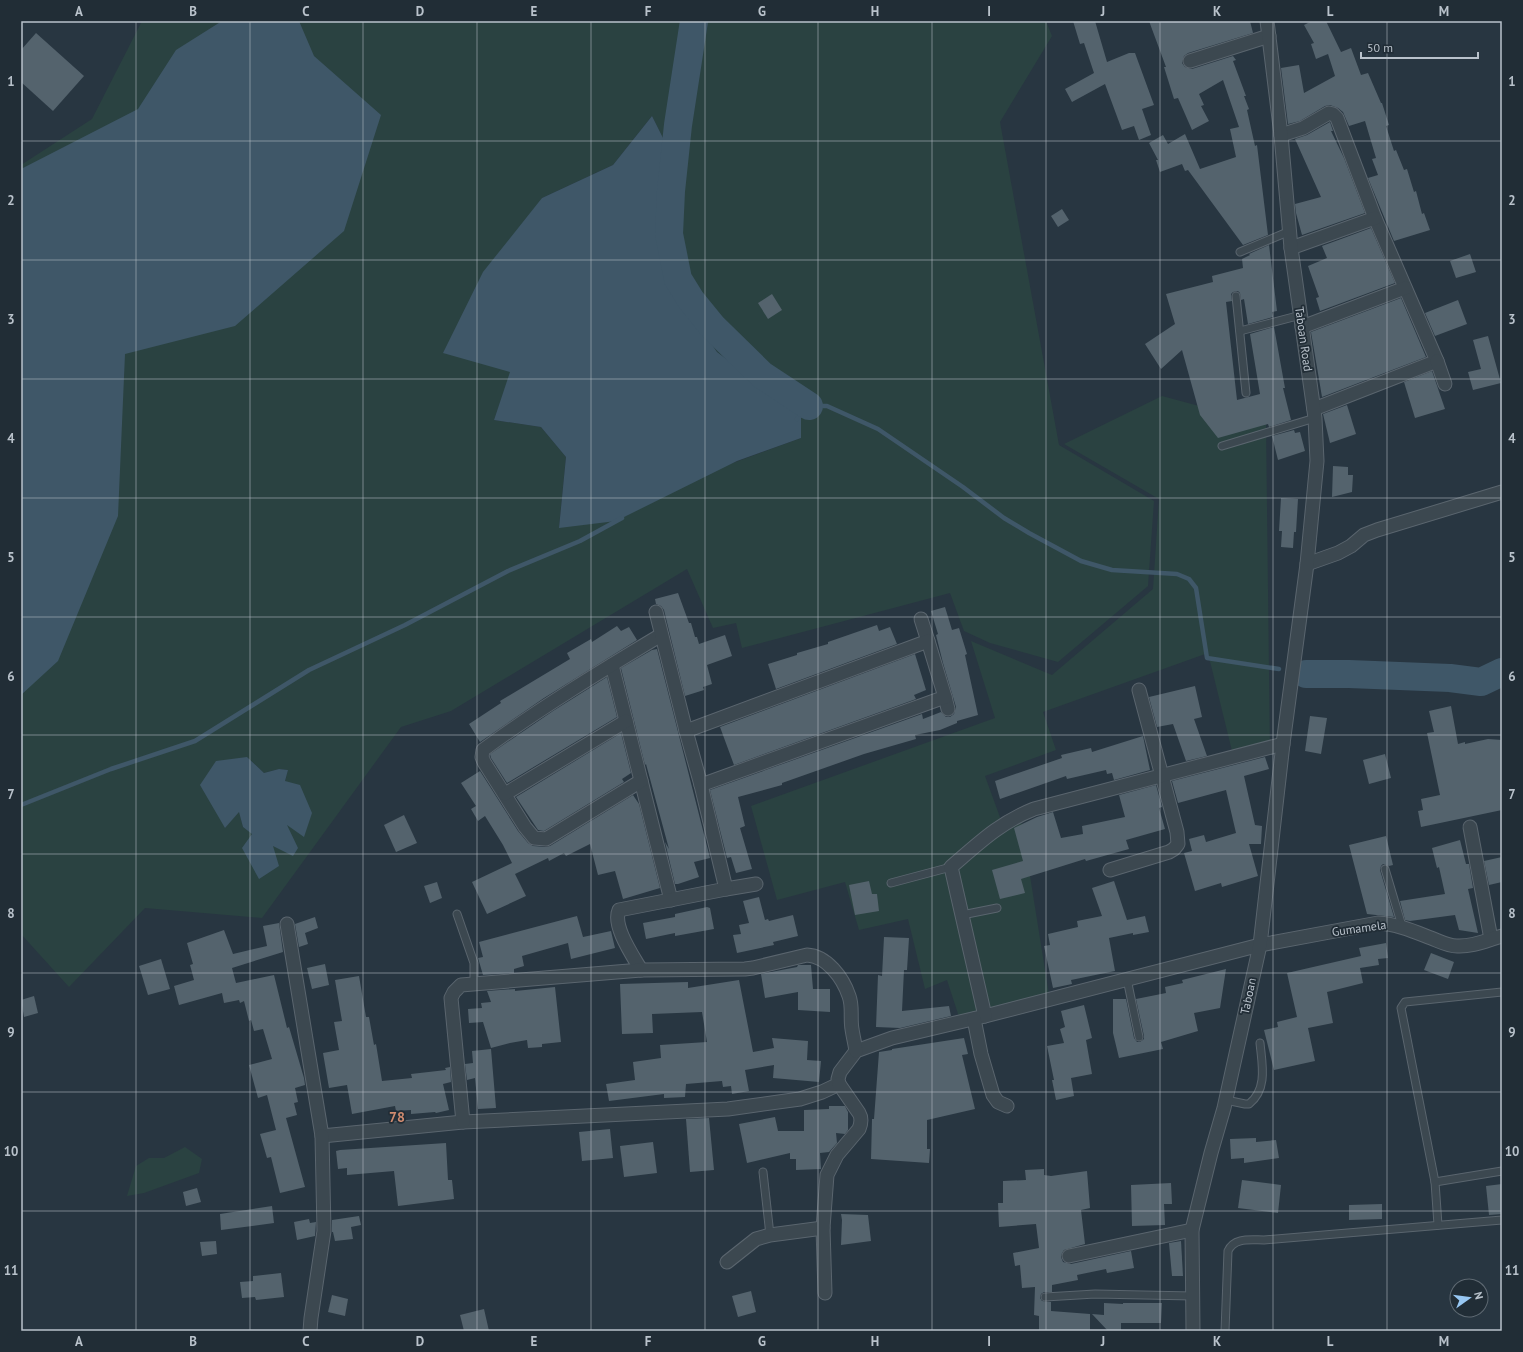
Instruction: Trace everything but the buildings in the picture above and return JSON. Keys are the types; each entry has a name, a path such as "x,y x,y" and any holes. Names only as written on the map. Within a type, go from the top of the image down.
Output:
{"street":[{"name":"Taboan Road","path":"1267,21 1281,135 1291,248 1315,414 1317,461 1307,564 1294,658"},
{"path":"1190,61 1269,36"},
{"path":"1281,135 1303,128 1329,113 1333,114 1337,118 1375,218 1437,361 1445,384"},
{"path":"1291,248 1375,218"},
{"path":"1302,321 1405,288"},
{"path":"1315,414 1437,361"},
{"path":"1307,564 1338,553 1376,530 1502,492"},
{"path":"656,612 701,785 726,889"},
{"path":"701,785 946,703 921,619"},
{"path":"642,781 546,839 534,838 525,827 482,757 483,750 508,732 661,635"},
{"path":"686,732 928,641"},
{"name":"Taboan","path":"1193,1331 1192,1230 1226,1100 1260,945 1294,658"},
{"path":"612,665 671,900"},
{"path":"1110,870 1169,852 1177,847 1179,842 1139,690"},
{"path":"505,794 626,720"},
{"path":"1007,1106 998,1102 993,1095 981,1054 979,1018 962,915 951,867 995,829 1034,809 1283,744"},
{"path":"1470,827 1496,938"},
{"path":"641,970 628,948 622,934 617,919 618,911 621,909 756,884"},
{"name":"Gumamela","path":"856,1051 892,1038 979,1018 1260,945 1378,923 1402,926 1447,944 1457,946 1468,946 1496,938"},
{"path":"288,924 322,1136 324,1231 310,1331"},
{"path":"463,1122 451,998 454,992 461,985 641,970 749,969 807,955 817,956 824,960 836,972 850,996 852,1029 856,1051 840,1072 838,1078 839,1084 861,1116 861,1124 859,1129 837,1155 826,1175 823,1228 825,1294"},
{"path":"322,1136 463,1122 728,1109 800,1099 822,1092 839,1084"},
{"path":"727,1262 756,1240 770,1235 823,1228"},
{"path":"1069,1256 1192,1230"}],"lane":[{"path":"1240,252 1290,231"},
{"path":"1236,296 1246,393"},
{"path":"1240,331 1302,321"},
{"path":"1222,446 1315,414"},
{"path":"891,883 951,867"},
{"path":"1385,869 1402,926"},
{"path":"962,915 997,908"},
{"path":"457,914 474,963 474,984"},
{"path":"1128,979 1139,1037"},
{"path":"1438,1225 1435,1182 1401,1008 1405,1002 1502,992"},
{"path":"1226,1100 1249,1104 1261,1091 1262,1076 1260,1043"},
{"path":"763,1172 770,1235"},
{"path":"1435,1182 1502,1172"},
{"path":"1225,1331 1228,1250 1240,1240 1264,1240 1502,1220"},
{"path":"1045,1297 1095,1294 1193,1296"}],"green space":[{"path":"142,21 1046,21 1052,36 1000,122 1059,445 1154,501 1148,586 1058,662 990,643 964,631 950,593 742,648 736,623 713,628 687,569 451,711 401,727 262,918 145,908 69,987 21,934 21,165 92,119","holes":["652,116 676,164 670,284 717,352 801,415 801,438 559,527 566,457 541,427 494,420 511,372 542,198 613,165","247,757 264,773 279,769 288,770 285,781 287,824 273,846 243,827 239,811 225,828"]},
{"path":"1162,396 1266,424 1270,755 1232,751 1208,653 1043,712 1056,750 985,776 1001,820 1020,813 1049,995 959,1017 947,980 925,989 908,919 859,930 845,882 777,900 751,806 995,718 971,641 1052,675 1153,589 1159,499 1064,444"},
{"path":"185,1147 202,1159 199,1173 144,1193 127,1196 136,1166 149,1158 164,1158"}],"water":[{"path":"222,21 299,21 314,56 381,115 344,231 235,326 125,354 118,516 58,661 21,695 21,169 138,109 176,50"},
{"path":"652,116 676,164 671,284 717,352 801,415 801,438 737,461 616,521 559,528 566,457 541,427 494,420 510,372 443,353 483,272 542,198 613,165"},
{"path":"247,757 264,773 279,769 288,770 285,781 300,785 312,813 304,837 287,825 298,848 293,856 273,846 279,866 259,879 242,848 252,834 243,827 239,812 225,828 200,785 216,761"}],"waterway":[{"path":"694,21 678,125 671,191 669,234 678,279 691,300 713,327 762,375 809,406"},
{"path":"797,419 809,406 827,406 878,429 963,487 1004,518 1081,561 1112,570 1177,574 1189,579 1196,588 1207,658 1279,669"},
{"path":"21,805 111,769 195,741 309,670 405,625 508,571 580,541 622,518"},
{"path":"1306,674 1450,678 1481,682 1502,672"}],"district":[{"name":"78","path":"397,1117"}]}
